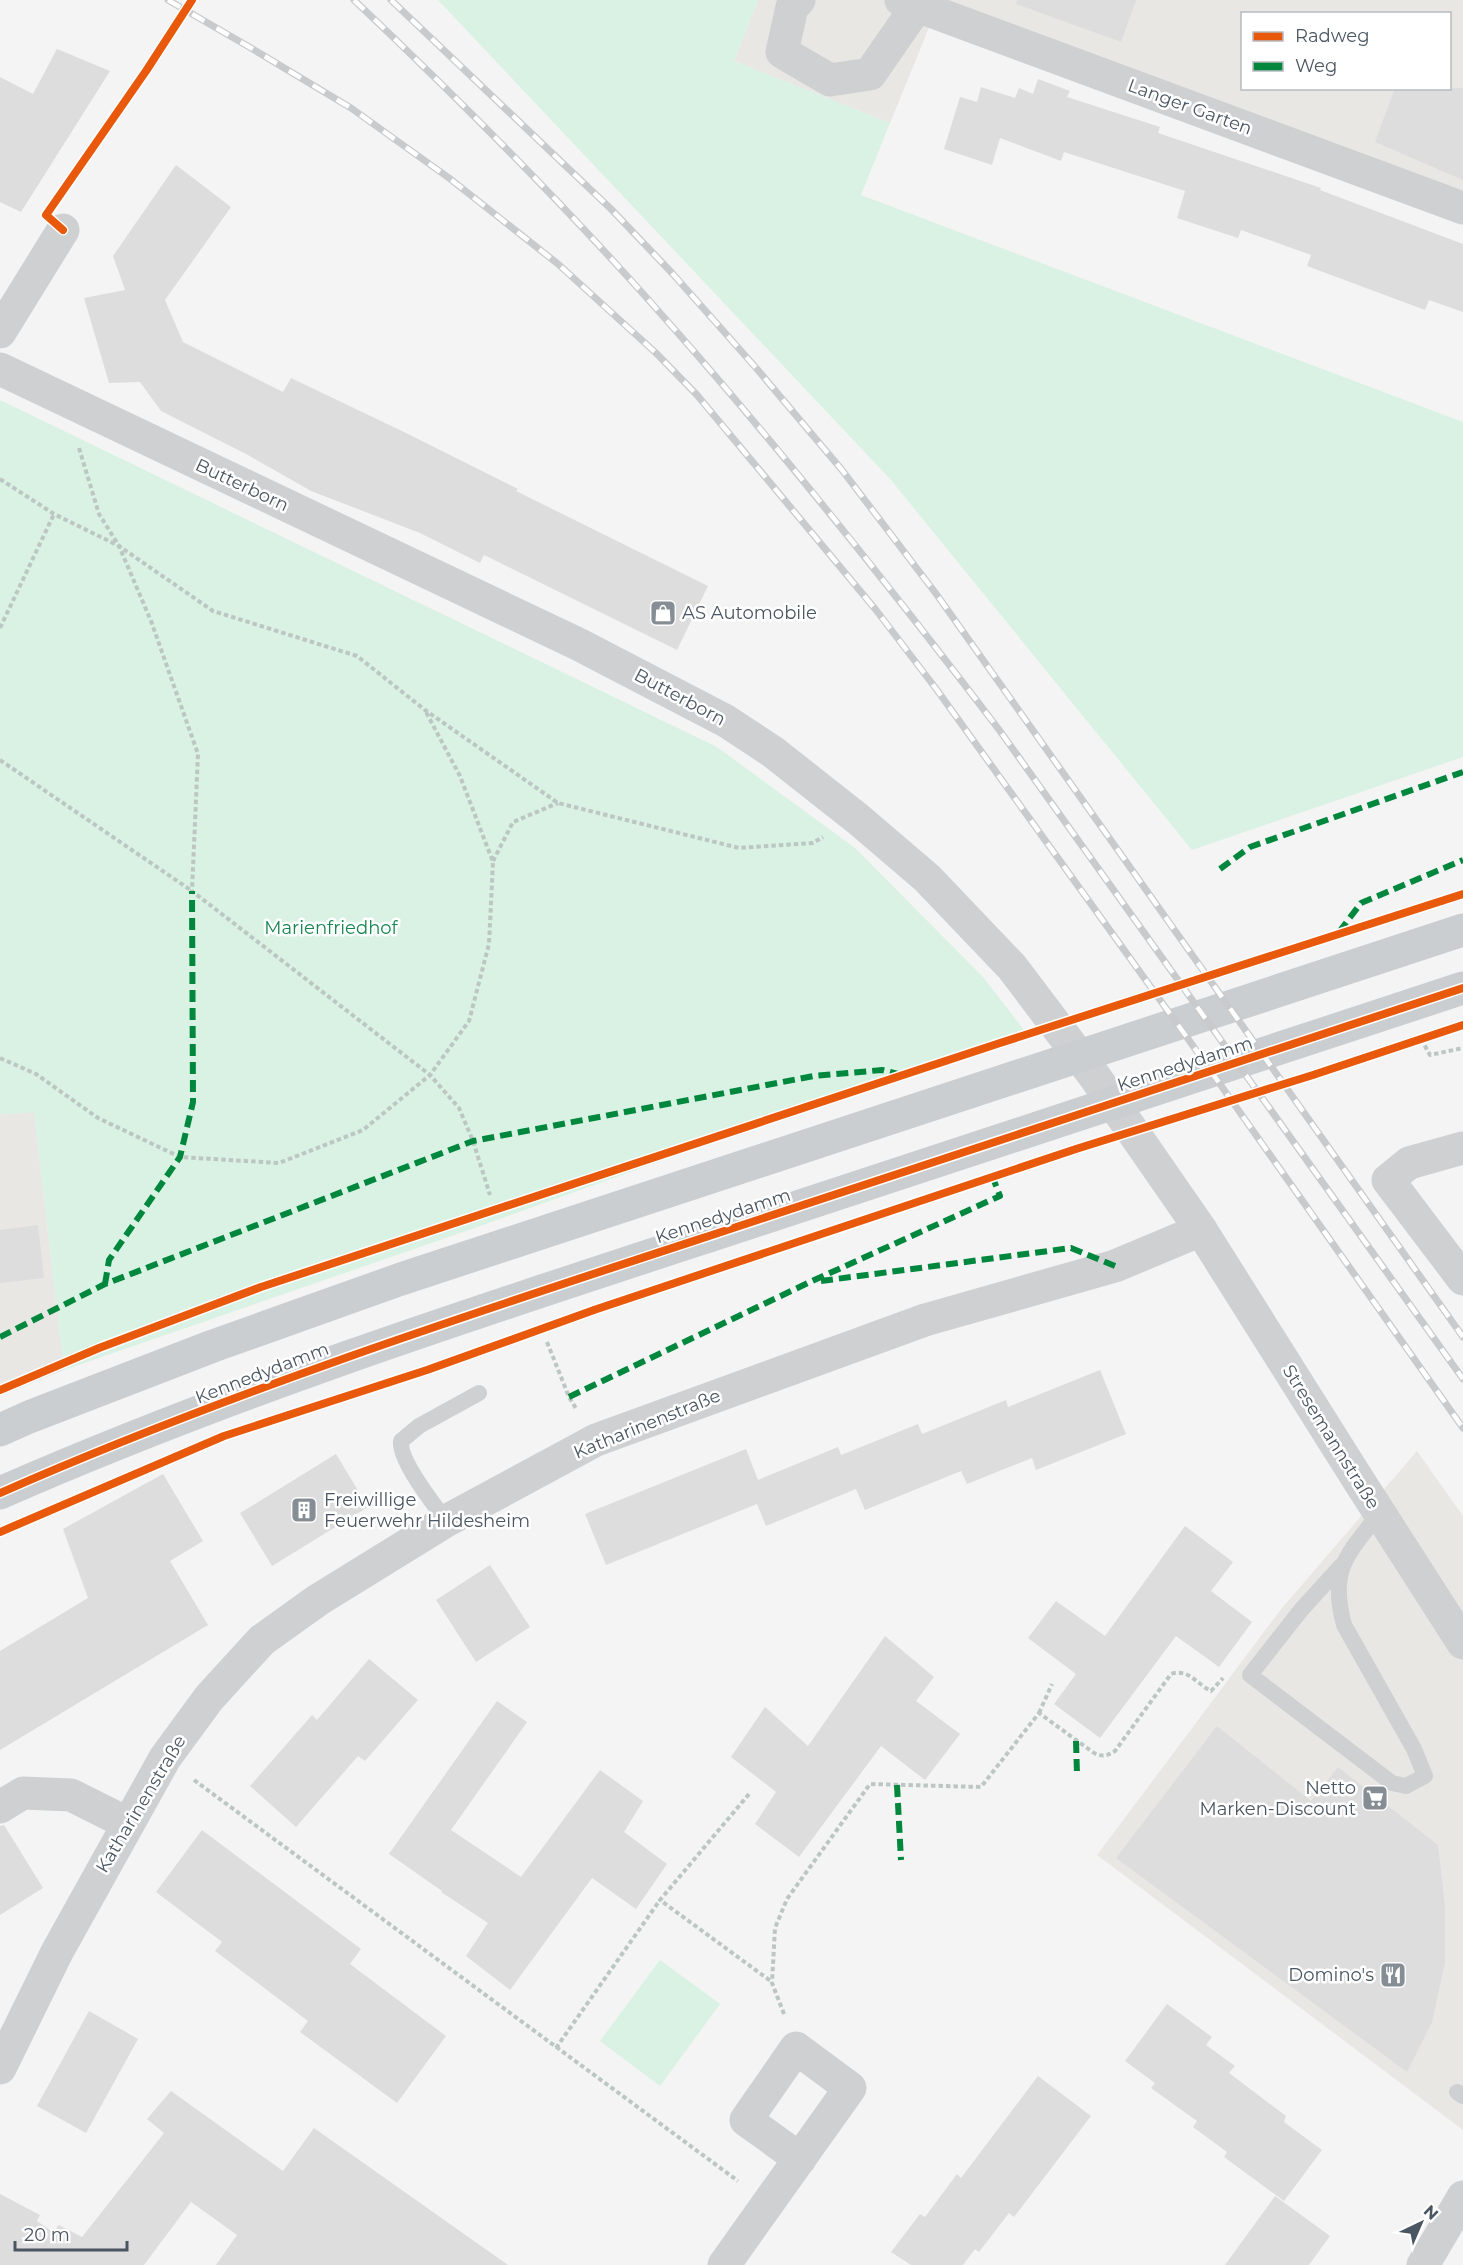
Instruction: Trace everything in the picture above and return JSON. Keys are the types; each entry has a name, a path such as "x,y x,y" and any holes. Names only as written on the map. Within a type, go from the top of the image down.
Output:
{"main road":[{"path":"0,1430 28,1417 213,1346 401,1279 1463,930"},
{"name":"Kennedydamm","path":"0,1494 287,1377 494,1306 1463,988"}],"street":[{"name":"Langer Garten","path":"799,0 792,7 782,52 830,80 870,74 909,3 1463,208"},
{"path":"0,332 63,230"},
{"name":"Butterborn","path":"0,369 578,644 726,721 763,746 858,819 927,878 1012,967 1095,1077 1201,1230"},
{"path":"1463,1148 1409,1163 1388,1180 1463,1279"},
{"name":"Katharinenstraße","path":"0,2068 57,1952 165,1758 209,1698 262,1640 318,1600 446,1521 596,1440 925,1320 1115,1266 1201,1230"},
{"name":"Stresemannstraße","path":"1201,1230 1379,1514 1463,1642"},
{"path":"0,1807 23,1793 71,1795 127,1823"},
{"path":"724,2265 800,2159 850,2088 796,2049 746,2120 800,2159"},
{"path":"1424,2265 1463,2197"}],"lane":[{"path":"446,1521 407,1462 402,1451 401,1440 419,1426 479,1393"},
{"path":"1341,1566 1339,1607 1344,1625 1414,1749 1425,1776 1406,1786 1392,1783 1250,1675 1301,1610 1341,1566 1379,1514"}],"path":[{"path":"65,401 99,514 118,546 151,621 198,754 192,891"},
{"path":"0,479 54,514 118,546 213,611 357,656 425,710 558,803 739,848 813,843 858,819"},
{"path":"0,628 54,514"},
{"path":"425,710 459,776 493,862"},
{"path":"0,760 192,891 430,1074 459,1108 473,1141 490,1195"},
{"path":"0,1058 36,1074 98,1118 180,1158 279,1162 363,1130 430,1074 469,1021 489,944 493,862 513,822 558,803"},
{"path":"1421,1039 1430,1055 1463,1048"},
{"path":"547,1342 569,1396 596,1440"},
{"path":"1039,1713 1094,1753 1103,1756 1115,1751 1171,1674 1179,1672 1189,1674 1211,1690 1226,1675"},
{"path":"796,2049 772,1983 775,1928 787,1899 870,1784 981,1787 1039,1713 1052,1684"},
{"path":"165,1758 768,2203"},
{"path":"556,2048 660,1900 749,1794"},
{"path":"660,1900 772,1983"}],"shaded area":[{"path":"758,0 1463,0 1463,190 933,18 890,123 734,61"},
{"path":"34,1111 64,1370 0,1396 0,1115"},
{"path":"1417,1451 1463,1516 1463,2130 1097,1855 1282,1608"}],"green space":[{"path":"438,0 758,0 734,61 890,123 861,195 1463,422 1463,757 1192,850 891,480"},
{"name":"Marienfriedhof","path":"0,400 717,747 855,848 983,977 1024,1030 469,1230 64,1370 34,1112 0,1115"},
{"path":"660,1960 720,2004 660,2086 600,2041"}],"building":[{"path":"1017,0 1136,0 1121,42 1016,4"},
{"path":"57,49 110,71 21,212 0,202 0,77 33,94"},
{"path":"1038,79 1070,91 1067,97 1160,127 1158,133 1321,188 1320,190 1463,244 1463,312 1429,300 1425,310 1307,266 1311,255 1241,230 1238,238 1177,218 1185,191 1064,152 1061,161 1000,138 992,165 944,149 960,97 977,102 981,87 1015,98 1019,88 1033,94"},
{"path":"1463,88 1463,180 1375,142 1394,90"},
{"path":"176,165 231,207 165,300 183,342 283,392 291,378 404,432 518,489 516,491 708,586 677,650 484,555 480,563 420,533 311,491 246,454 161,411 140,382 109,383 84,298 125,290 113,256"},
{"path":"38,1225 44,1278 0,1283 0,1230"},
{"path":"1100,1370 1126,1434 1036,1470 1032,1458 967,1484 961,1471 865,1510 856,1489 766,1526 757,1504 606,1565 585,1514 746,1449 758,1480 838,1447 841,1455 918,1424 922,1434 1006,1400 1008,1407"},
{"name":"Freiwillige Feuerwehr Hildesheim","path":"336,1454 368,1507 272,1566 240,1513"},
{"path":"163,1474 203,1541 170,1561 208,1625 0,1750 0,1651 88,1598 63,1529"},
{"path":"1185,1526 1233,1562 1211,1591 1252,1622 1219,1667 1176,1636 1100,1738 1054,1704 1076,1674 1028,1638 1056,1601 1105,1636"},
{"path":"490,1565 530,1627 476,1662 436,1600"},
{"path":"885,1636 934,1677 916,1701 960,1734 925,1780 881,1746 799,1857 755,1824 776,1792 731,1757 765,1707 808,1746"},
{"path":"369,1659 418,1700 365,1761 358,1756 296,1827 250,1786 312,1715 317,1720"},
{"path":"497,1701 527,1722 451,1830 521,1877 600,1770 643,1801 624,1832 667,1864 636,1909 592,1878 510,1990 466,1956 488,1923 389,1854"},
{"path":"1217,1726 1311,1801 1338,1767 1438,1845 1445,1907 1445,1962 1432,2022 1407,2072 1116,1858"},
{"path":"4,1825 43,1888 0,1915 0,1826"},
{"path":"202,1830 361,1949 350,1964 446,2036 397,2103 300,2032 308,2021 215,1951 222,1942 156,1892"},
{"path":"1167,2004 1212,2037 1206,2045 1235,2066 1229,2073 1286,2116 1284,2122 1322,2150 1284,2201 1224,2157 1227,2152 1193,2127 1197,2121 1151,2088 1155,2083 1125,2061"},
{"path":"89,2011 138,2039 86,2133 37,2106"},
{"path":"1038,2076 1091,2116 1014,2217 1009,2213 979,2252 975,2249 963,2265 911,2265 891,2252 920,2214 925,2217 957,2174 961,2178"},
{"path":"171,2091 283,2171 314,2128 508,2265 216,2265 237,2235 191,2202 144,2265 0,2265 0,2194 40,2215 37,2221 53,2232 59,2225 82,2237 164,2133 147,2119"},
{"path":"1275,2196 1330,2236 1309,2265 1225,2265"}],"railway":[{"path":"168,0 351,108 449,178 558,264 656,353 697,395 876,610 937,690 1186,1036 1463,1428"},
{"path":"354,0 555,198 632,281 755,422 838,524 1000,731 1463,1379"},
{"path":"391,0 611,209 672,273 757,369 842,470 937,595 1463,1337"}],"marked path":[{"path":"1220,869 1250,847 1463,772"},
{"path":"1339,932 1361,903 1463,860"},
{"path":"105,1284 109,1260 180,1157 193,1102 192,891"},
{"path":"0,1337 105,1284 473,1141 814,1076 882,1070 898,1074"},
{"path":"569,1397 810,1282 1000,1196 993,1178"},
{"path":"821,1281 1071,1248 1115,1266"},
{"path":"1076,1741 1077,1774"},
{"path":"897,1785 901,1860"}],"cycle path":[{"path":"63,230 46,215 146,71 192,0"},
{"path":"0,1390 99,1348 261,1287 1000,1043 1463,894"},
{"path":"0,1493 174,1421 440,1325 1463,988"},
{"path":"0,1532 224,1436 427,1370 594,1310 1076,1149 1313,1075 1463,1025"}],"place":[{"name":"AS Automobile","path":"663,613"},
{"name":"Freiwillige Feuerwehr Hildesheim","path":"304,1510"},
{"name":"Netto Marken-Discount","path":"1375,1798"},
{"name":"Domino's","path":"1393,1975"}]}
